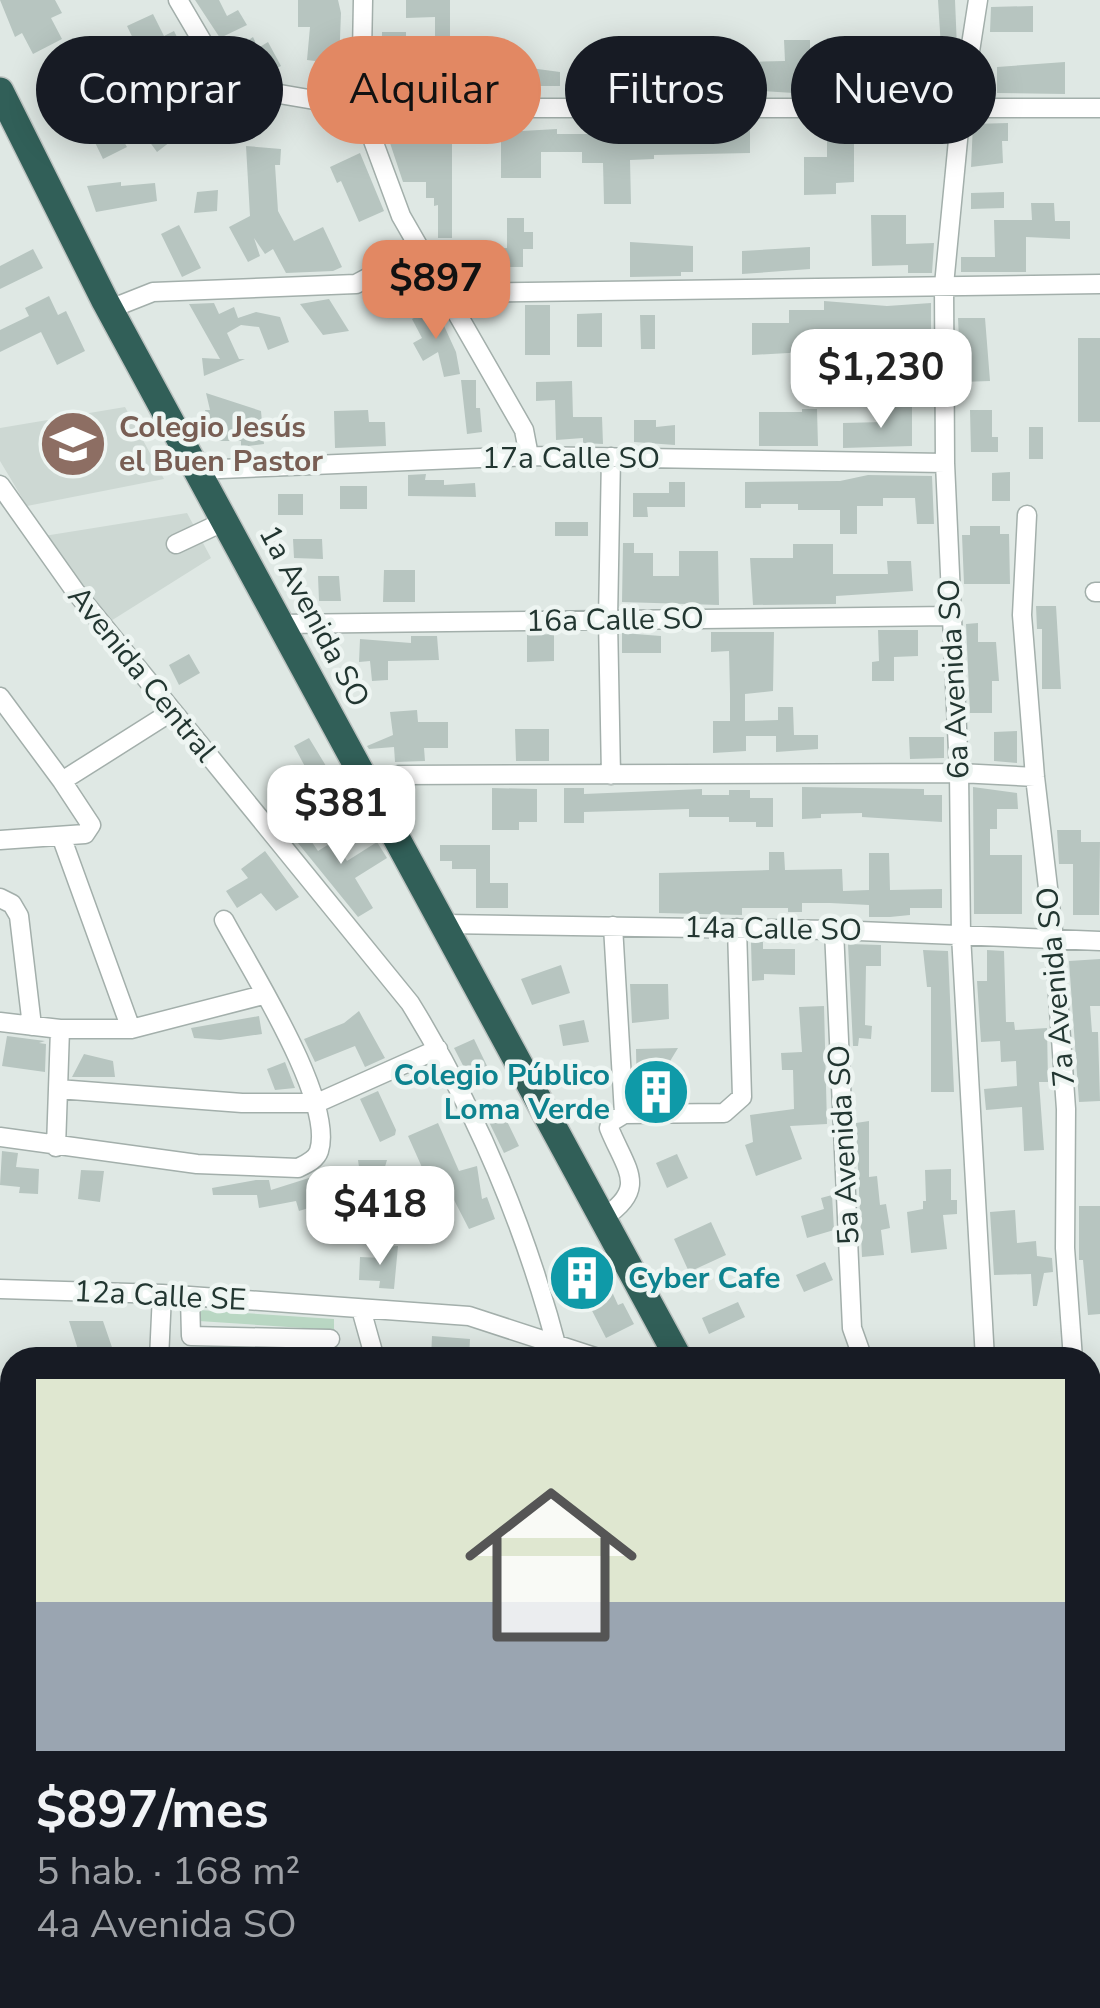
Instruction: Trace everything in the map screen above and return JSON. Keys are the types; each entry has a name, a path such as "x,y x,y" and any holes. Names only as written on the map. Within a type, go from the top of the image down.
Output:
{"highway":[{"name":"1a Avenida SO","path":"0,91 110,309 673,1347"}],"street":[{"path":"178,0 212,58 239,87 307,99"},
{"path":"362,36 363,0"},
{"name":"6a Avenida SO","path":"973,36 978,0"},
{"path":"541,108 791,109"},
{"path":"996,109 1100,108"},
{"path":"374,144 401,216 524,430 529,456"},
{"name":"6a Avenida SO","path":"958,144 944,285 945,463 961,935 984,1347"},
{"path":"110,309 153,292 356,284 421,249"},
{"path":"448,293 1100,284"},
{"name":"17a Calle SO","path":"197,470 529,456 945,463"},
{"path":"610,775 611,457"},
{"name":"Avenida Central","path":"1,490 171,712 410,1003 493,1160 537,1278 557,1347"},
{"name":"7a Avenida SO","path":"1027,515 1022,615 1066,1109 1065,1248 1072,1347"},
{"path":"176,544 225,521"},
{"name":"16a Calle SO","path":"280,624 951,616"},
{"path":"0,697 91,825 85,834 1,839"},
{"path":"62,781 171,712"},
{"path":"369,788 399,776 959,773 1035,777"},
{"path":"61,836 130,1029"},
{"path":"0,898 12,904 19,916 32,1026"},
{"path":"0,1137 197,1164 298,1168 310,1163 319,1150 317,1103 293,1047 224,920"},
{"name":"14a Calle SO","path":"446,924 834,930 1100,941"},
{"path":"613,926 624,1114"},
{"path":"604,1218 631,1193 630,1179 608,1128 611,1122 624,1114 724,1113 742,1097 737,928"},
{"name":"5a Avenida SO","path":"834,930 852,1328 859,1347"},
{"path":"0,1022 60,1029 130,1029 263,995"},
{"path":"56,1147 60,1029"},
{"path":"58,1089 242,1103 317,1103 438,1049"},
{"name":"12a Calle SE","path":"0,1289 162,1294 469,1316 546,1347"},
{"path":"159,1347 162,1294"},
{"path":"190,1297 191,1336 330,1339"},
{"path":"361,1309 372,1347"}],"shaded area":[{"name":"Colegio Jesús el Buen Pastor","path":"125,407 164,479 27,506 0,461 0,428"},
{"path":"187,513 211,558 106,624 44,536"}],"green space":[{"path":"200,1310 334,1319 334,1330 199,1321"}],"building":[{"path":"0,0 55,0 62,13 51,18 60,36 36,36 33,54 22,33 15,37"},
{"path":"195,0 219,0 227,16 238,10 247,25 219,36"},
{"path":"298,0 338,0 340,36 309,36 310,27 298,27"},
{"path":"406,0 450,0 450,36 435,36 435,17 406,18"},
{"path":"938,0 955,0 956,36 940,36"},
{"path":"1033,6 1033,32 990,32 991,7"},
{"path":"153,14 164,36 132,36 127,26"},
{"path":"382,32 406,32 406,36 382,36"},
{"path":"784,40 791,40 791,93 767,91 767,61 785,61"},
{"path":"1065,62 1065,94 997,93 997,67"},
{"path":"541,69 560,72 560,86 541,86"},
{"path":"996,123 1008,123 1008,141 1002,141 1003,163 971,167 972,144 996,144"},
{"path":"557,129 557,134 565,134 565,144 750,144 750,153 630,160 631,204 604,204 603,163 582,163 582,152 541,152 541,178 501,178 501,144 541,144 541,130"},
{"path":"96,144 125,144 127,147 103,159"},
{"path":"390,144 452,144 452,238 438,238 438,205 434,206 434,198 426,198 426,182 403,182"},
{"path":"827,144 854,144 854,182 836,183 836,194 804,195 804,157 827,157"},
{"path":"246,146 281,149 280,165 275,165 278,211 294,241 323,227 342,267 286,273 273,249 265,254 254,238 260,256 248,262 229,227 250,216"},
{"path":"360,153 384,211 359,222 330,167"},
{"path":"121,182 121,186 155,183 157,201 96,212 87,186"},
{"path":"218,190 217,211 194,213 197,192"},
{"path":"1004,192 1004,208 971,209 971,193"},
{"path":"1031,203 1054,203 1055,221 1070,221 1070,239 1026,237 1026,272 961,272 961,257 995,257 994,220 1032,220"},
{"path":"871,215 906,215 906,244 934,243 932,273 908,273 908,265 872,266"},
{"path":"507,218 524,218 524,232 533,232 533,249 523,249 523,267 507,267 507,274 483,274 483,249 507,248"},
{"path":"179,225 201,268 182,277 161,234"},
{"path":"630,242 693,246 693,272 630,277"},
{"path":"810,247 810,269 742,274 742,251"},
{"path":"33,249 43,268 0,289 0,266"},
{"path":"49,296 58,315 66,311 85,351 57,365 41,332 0,352 0,330 29,316 25,308"},
{"path":"329,299 349,331 323,335 300,304"},
{"path":"824,301 887,306 931,303 931,339 922,339 923,364 891,364 890,343 842,344 843,367 824,367 824,351 752,355 752,323 789,323 789,310 824,310"},
{"path":"214,303 219,314 234,307 238,318 256,312 280,317 289,342 268,350 259,327 241,325 227,333 239,359 245,359 204,376 202,358 220,359 189,304"},
{"path":"525,305 550,305 550,355 525,355"},
{"path":"435,306 456,352 460,374 444,377 438,352 423,361 413,343 422,338 412,319"},
{"path":"602,313 602,347 577,347 577,314"},
{"path":"640,315 655,315 655,349 641,349"},
{"path":"958,318 985,318 990,381 961,382"},
{"path":"1078,338 1100,338 1100,422 1078,422"},
{"path":"461,380 476,380 482,432 467,434"},
{"path":"572,381 573,417 602,417 603,444 583,443 583,438 556,440 555,400 536,401 536,382"},
{"path":"206,393 261,411 264,444 241,447 241,441 214,441 205,410 210,410"},
{"path":"883,407 912,407 912,446 843,448 843,423 883,422"},
{"path":"817,409 818,446 759,446 759,412"},
{"path":"368,410 369,422 385,422 386,446 335,448 334,411"},
{"path":"970,410 992,410 992,437 998,437 998,452 971,452"},
{"path":"634,420 656,420 656,427 675,425 675,445 634,442"},
{"path":"1029,427 1043,427 1043,459 1029,459"},
{"path":"1010,472 1010,501 992,501 992,473"},
{"path":"426,474 425,480 444,480 444,485 475,483 476,497 408,496 408,475"},
{"path":"868,475 932,476 934,524 917,524 915,498 883,498 883,506 857,506 857,534 840,534 840,510 798,510 798,504 745,508 745,482 840,481"},
{"path":"669,482 685,482 685,507 647,507 648,517 633,517 633,493 669,493"},
{"path":"340,486 367,486 367,509 340,509"},
{"path":"278,494 303,494 303,515 278,515"},
{"path":"555,522 588,522 588,536 555,536"},
{"path":"970,526 1000,526 1000,534 1009,534 1010,584 964,584 962,535 970,535"},
{"path":"293,539 322,539 323,559 294,558"},
{"path":"623,543 634,543 634,553 653,553 653,576 679,576 679,551 718,551 719,605 622,602"},
{"path":"793,544 833,544 833,574 888,574 887,561 911,561 913,591 836,596 836,604 753,605 750,558 793,558"},
{"path":"384,570 415,570 415,602 383,602"},
{"path":"318,576 339,576 341,601 319,601"},
{"path":"1036,606 1056,606 1061,689 1042,689 1042,629 1037,629"},
{"path":"978,623 978,642 996,642 999,681 992,681 992,713 970,713 966,624"},
{"path":"878,630 918,630 918,656 894,657 894,681 872,681 872,662 879,661"},
{"path":"711,632 774,632 773,691 745,694 745,721 778,720 778,707 793,707 794,735 818,735 818,749 776,752 776,736 746,736 746,751 713,753 713,721 730,721 730,694 729,651 711,652"},
{"path":"622,633 661,636 661,653 622,653"},
{"path":"554,634 554,661 527,662 527,635"},
{"path":"411,636 437,636 439,660 388,661 388,680 372,681 370,661 359,662 360,639 411,643"},
{"path":"189,654 200,673 179,685 169,665"},
{"path":"417,710 418,722 448,722 448,748 424,748 425,761 395,762 394,747 369,749 367,746 393,735 390,712"},
{"path":"515,729 549,729 549,761 516,761"},
{"path":"1017,731 1017,763 994,761 994,732"},
{"path":"909,737 944,737 944,758 910,759"},
{"path":"309,738 337,784 302,803 293,785 310,776 294,746"},
{"path":"802,787 924,789 924,795 942,795 942,822 862,817 862,813 802,819"},
{"path":"973,787 1017,793 1018,809 997,809 997,829 990,829 990,855 1022,855 1022,914 974,914"},
{"path":"492,788 537,789 537,822 519,822 519,830 492,830"},
{"path":"564,788 584,788 584,794 702,789 702,795 729,795 729,790 750,790 750,798 773,798 773,827 729,822 729,817 689,817 689,809 584,812 584,823 564,823"},
{"path":"296,819 318,851 334,841 347,861 377,842 387,858 355,878 373,908 358,917 285,827"},
{"path":"1057,830 1081,830 1081,842 1100,842 1099,915 1073,915 1073,864 1059,864"},
{"path":"440,845 490,845 490,883 508,883 508,908 476,908 476,869 452,869 452,861 440,861"},
{"path":"265,851 299,897 276,911 261,893 237,908 226,891 248,878 241,869"},
{"path":"769,852 784,852 785,870 842,869 843,891 869,890 869,853 889,853 890,890 942,889 942,908 910,908 910,915 890,917 869,917 869,905 830,903 802,903 802,912 742,908 742,915 659,913 659,873 769,870"},
{"path":"751,942 763,942 763,949 795,949 795,975 764,974 764,980 752,981"},
{"path":"848,944 881,945 881,966 866,966 865,1025 872,1026 871,1039 859,1038 858,1046 853,1046"},
{"path":"923,950 948,951 954,1092 931,1092 931,987 927,987"},
{"path":"987,950 1004,951 1006,1022 1014,1022 1015,1030 1047,1028 1048,1082 1039,1082 1044,1150 1024,1151 1022,1107 986,1110 984,1089 1017,1086 1016,1061 1001,1062 1000,1041 981,1042 977,981 987,981"},
{"path":"1100,959 1100,1006 1090,1006 1092,1032 1098,1032 1100,1101 1079,1102 1069,961"},
{"path":"561,965 570,993 532,1005 521,979"},
{"path":"630,984 668,984 669,1019 632,1023"},
{"path":"824,1006 827,1124 790,1126 802,1159 756,1176 745,1145 753,1142 750,1115 794,1109 793,1070 782,1070 781,1053 802,1052 799,1007"},
{"path":"359,1011 385,1058 365,1067 355,1046 315,1062 304,1039 344,1023"},
{"path":"259,1016 262,1034 194,1038 191,1028"},
{"path":"584,1020 589,1042 563,1046 559,1025"},
{"path":"7,1036 45,1041 39,1043 46,1044 45,1072 2,1066"},
{"path":"474,1039 489,1070 470,1079 454,1048"},
{"path":"678,1048 658,1081 679,1080 679,1100 637,1100 636,1049"},
{"path":"84,1054 113,1061 115,1077 72,1077"},
{"path":"285,1062 295,1088 275,1090 267,1069"},
{"path":"378,1091 396,1130 380,1142 360,1099"},
{"path":"504,1115 519,1146 504,1153 489,1122"},
{"path":"869,1121 869,1177 877,1176 880,1205 886,1204 890,1228 881,1230 884,1255 862,1257 856,1123"},
{"path":"438,1123 459,1171 477,1166 482,1199 487,1197 495,1219 469,1229 453,1198 419,1216 409,1193 429,1183 408,1136"},
{"path":"2,1151 18,1153 16,1167 39,1169 38,1194 0,1185"},
{"path":"677,1154 688,1178 667,1188 656,1163"},
{"path":"358,1160 387,1160 375,1200 364,1202"},
{"path":"951,1169 951,1200 957,1200 957,1214 943,1215 947,1249 911,1253 907,1212 923,1209 925,1170"},
{"path":"81,1170 104,1171 100,1202 78,1199"},
{"path":"309,1178 318,1205 299,1211 296,1201 259,1208 257,1195 213,1195 212,1188 269,1180 271,1190"},
{"path":"832,1195 834,1230 807,1238 801,1216 824,1209 821,1198"},
{"path":"1079,1206 1100,1206 1100,1314 1088,1315 1083,1260 1079,1260"},
{"path":"1015,1210 1017,1243 1036,1241 1037,1256 1052,1258 1053,1272 1044,1273 1037,1306 1033,1306 1031,1274 994,1275 990,1212"},
{"path":"711,1222 726,1255 689,1272 674,1239"},
{"path":"398,1246 394,1289 379,1288 380,1281 359,1280 360,1257 383,1258 384,1247"},
{"path":"593,1250 618,1305 623,1303 634,1324 606,1338 586,1299 572,1305 554,1268"},
{"path":"825,1262 833,1280 804,1292 796,1275"},
{"path":"738,1302 745,1317 709,1334 702,1318"},
{"path":"69,1321 103,1321 112,1347 77,1347"},
{"path":"432,1336 470,1339 470,1347 432,1347"}],"place":[{"name":"Colegio Jesús el Buen Pastor","path":"73,444"},
{"name":"Colegio Público Loma Verde","path":"656,1092"},
{"name":"Cyber Cafe","path":"582,1278"}]}
